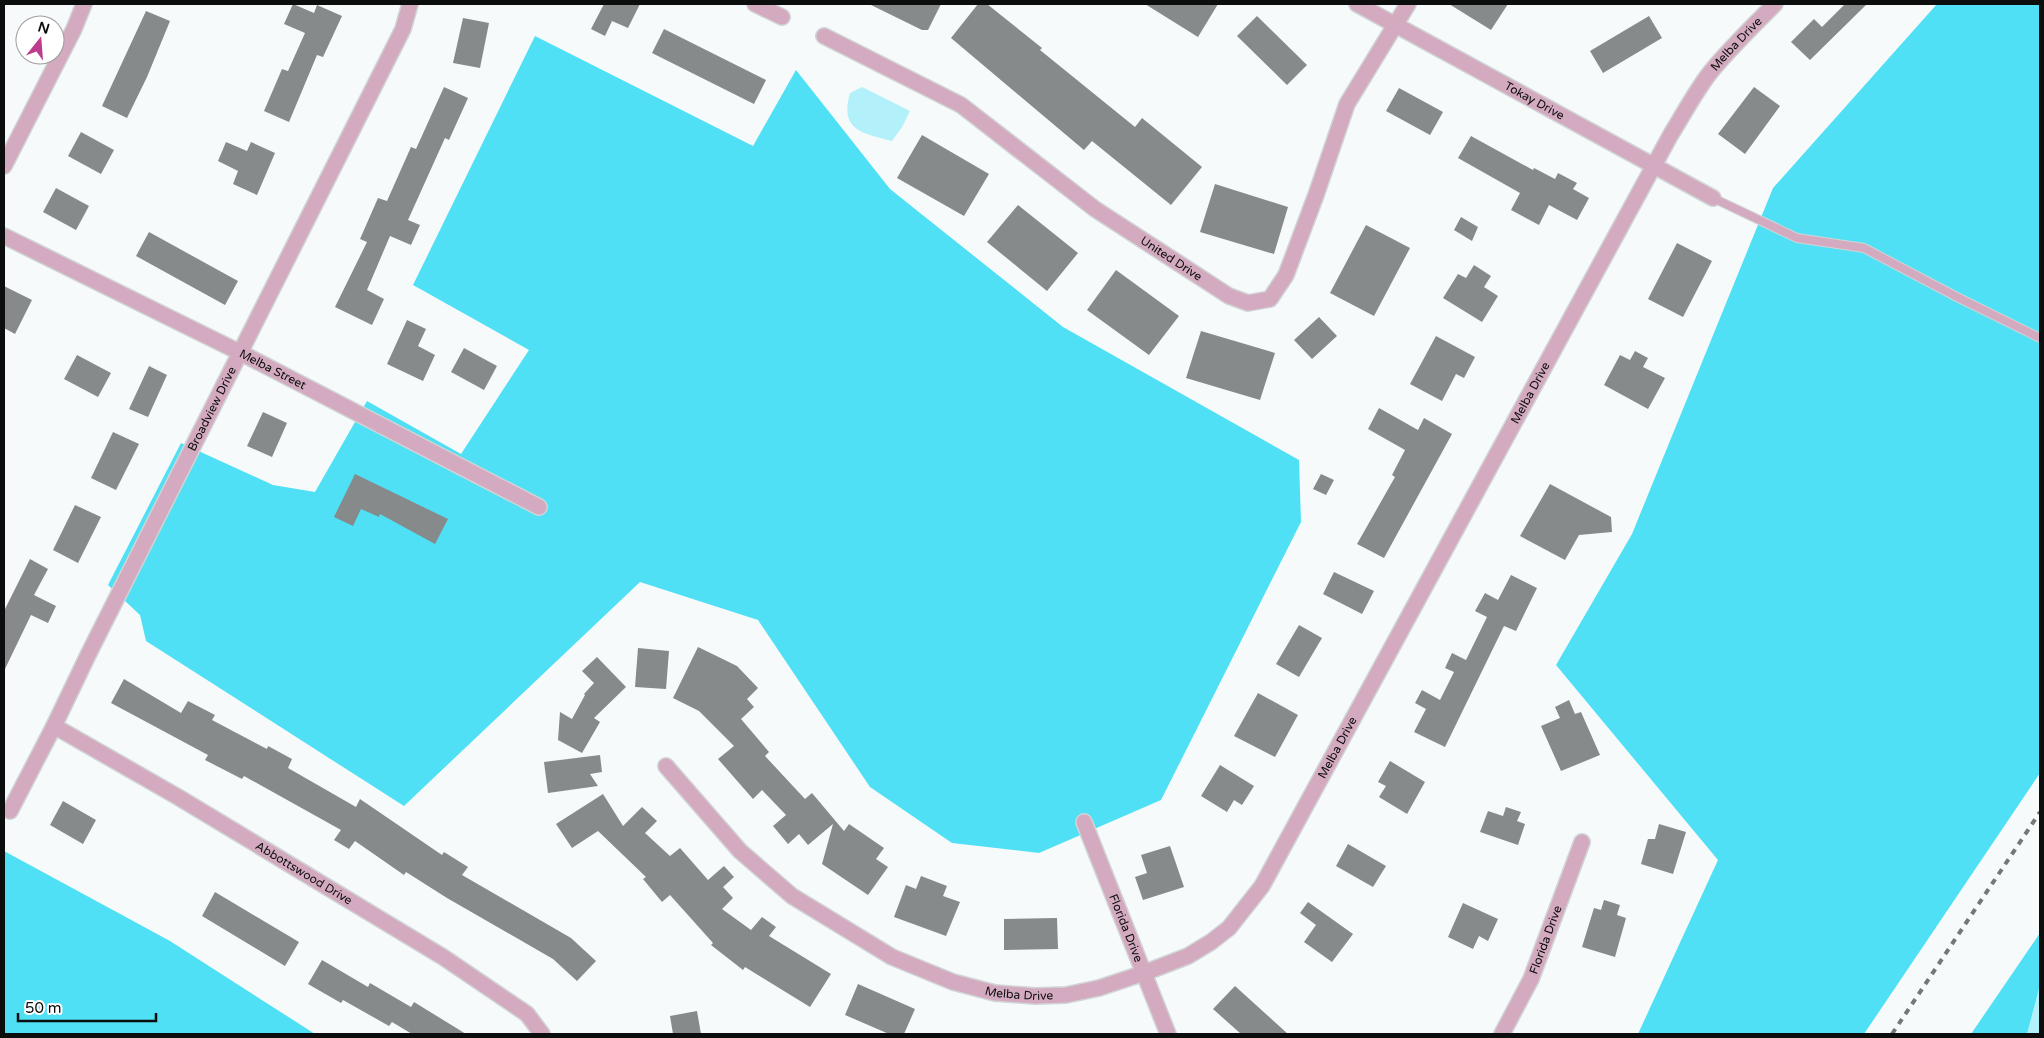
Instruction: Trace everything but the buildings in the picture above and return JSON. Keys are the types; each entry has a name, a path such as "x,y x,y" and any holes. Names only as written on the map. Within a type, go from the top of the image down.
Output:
{"street":[{"path":"4,166 74,29 84,4"},
{"name":"Broadview Drive","path":"10,811 403,28 410,4"},
{"path":"755,4 782,17"},
{"name":"Tokay Drive","path":"1357,4 1714,198"},
{"path":"1395,24 1408,4"},
{"name":"Melba Drive","path":"666,766 740,850 792,896 892,957 953,982 995,993 1035,996 1066,994 1099,988 1144,974 1188,956 1211,942 1229,928 1262,886 1696,92 1710,73 1775,4"},
{"name":"United Drive","path":"824,36 961,105 1094,210 1230,296 1248,302 1270,300 1286,275 1347,104 1395,24"},
{"name":"Melba Street","path":"4,236 240,353 539,507"},
{"name":"Abbottswood Drive","path":"54,726 178,798 443,958 527,1014 542,1034"},
{"name":"Florida Drive","path":"1084,822 1168,1034"},
{"name":"Florida Drive","path":"1502,1034 1531,978 1582,842"}],"lane":[{"path":"1714,198 1797,238 1864,248 2040,338"}],"shaded area":[{"path":"1937,4 2040,4 2040,773 1864,1034 1638,1034 1718,860 1556,665 1632,534 1773,188"},
{"path":"535,36 753,146 796,70 890,189 1063,327 1299,460 1301,522 1161,800 1039,853 952,843 870,787 758,620 640,582 404,806 146,641 140,615 108,585 181,443 273,485 315,492 367,401 461,454 529,350 413,285"},
{"path":"862,87 910,111 892,141 863,132 851,123 847,106 850,93"},
{"path":"4,851 170,941 315,1034 4,1034"},
{"path":"2040,933 2040,985 2027,1034 1971,1034"},
{"path":"2040,985 2040,1034 2027,1034"}],"railway":[{"path":"1892,1034 2040,812"}]}
